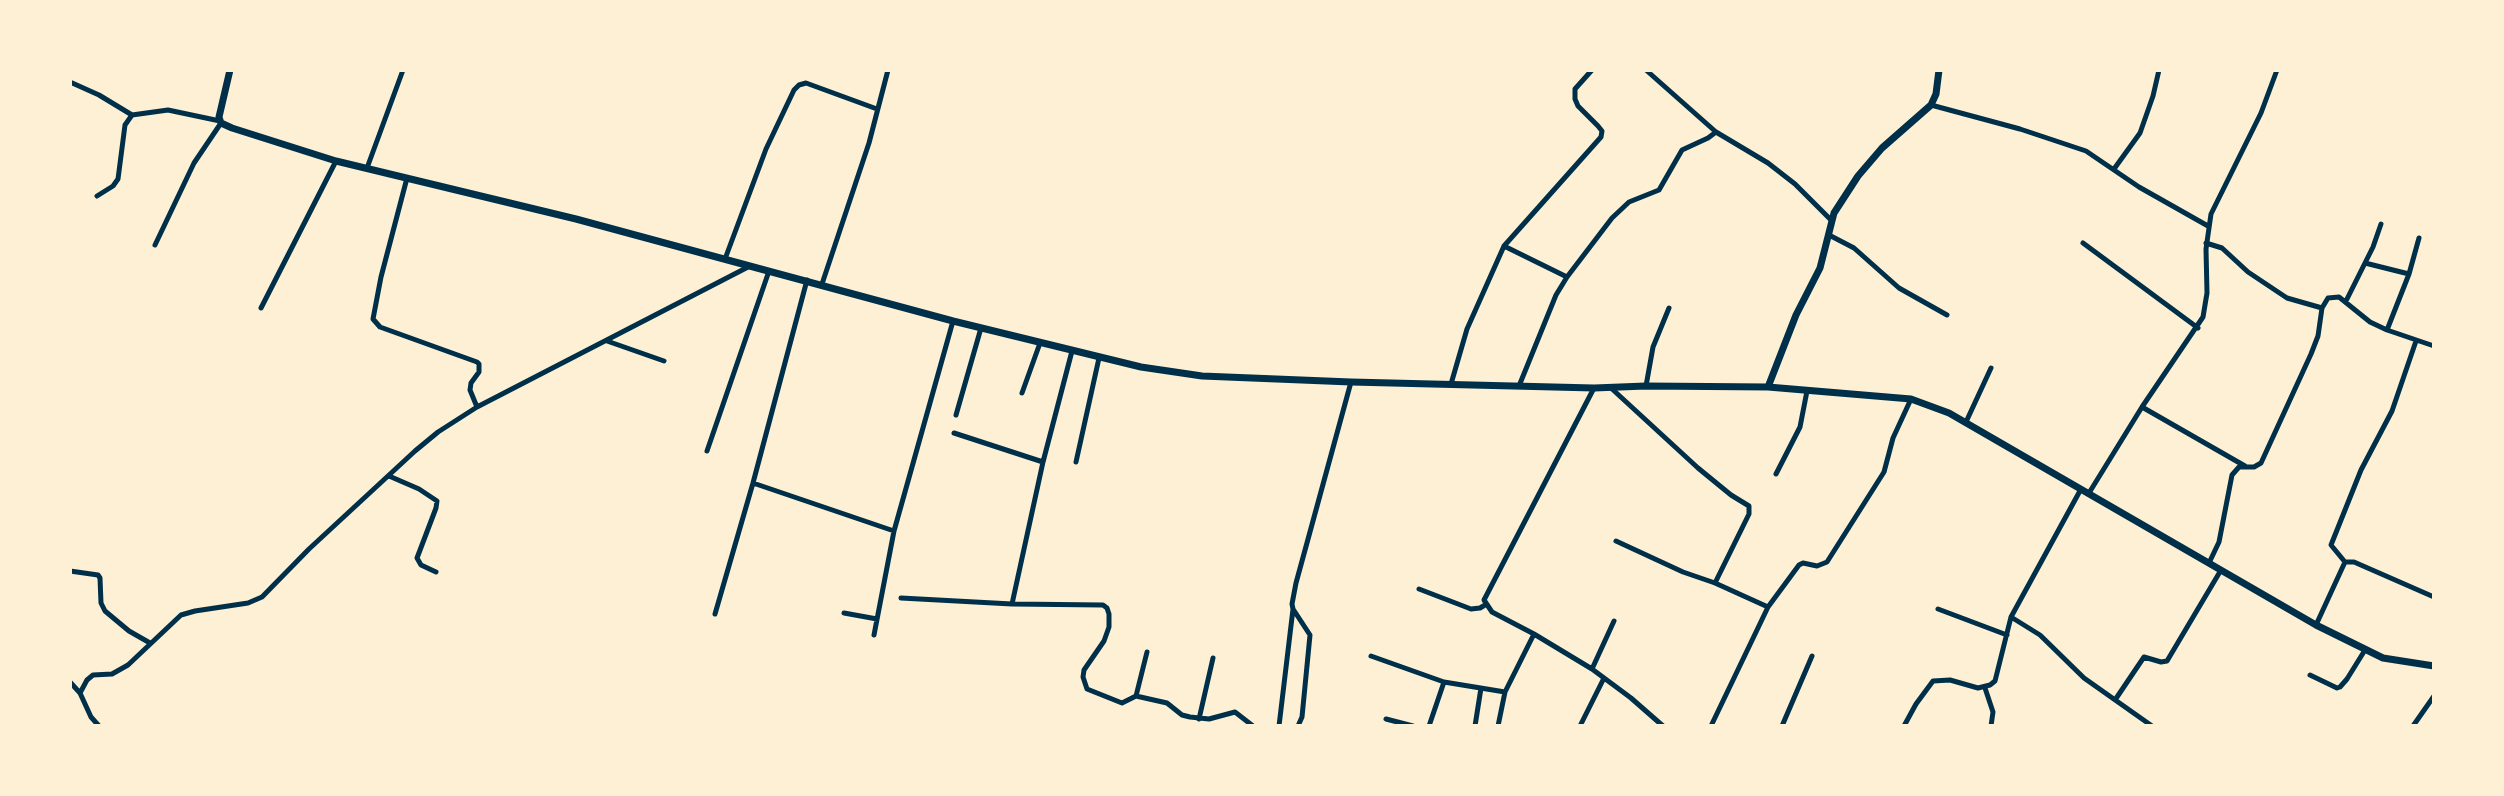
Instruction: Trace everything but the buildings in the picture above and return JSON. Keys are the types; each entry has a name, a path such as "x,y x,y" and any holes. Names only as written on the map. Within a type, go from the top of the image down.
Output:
{"street":[{"path":"155,245 194,163 220,121 221,104 230,70"},
{"path":"367,168 403,70"},
{"path":"823,281 869,143 888,70"},
{"path":"1451,384 1467,329 1504,246 1601,137 1602,131 1578,106 1575,99 1575,89 1592,70"},
{"path":"1646,70 1716,132 1795,184 1831,220"},
{"path":"1656,78 1661,70"},
{"path":"1768,387 1792,325 1820,268 1831,220 1858,176 1875,155 1931,105 1936,94 1939,70"},
{"path":"2114,169 2140,133 2159,70"},
{"path":"2089,493 2142,407 2198,328 2206,306 2208,226 2261,113 2277,70"},
{"path":"70,82 130,114 168,110 220,121 336,160 576,219 769,271 823,281 953,321 1141,367 1202,376 1594,388 1768,387 1911,399 1934,406 1966,422 2316,625 2365,650 2391,660 2434,665"},
{"path":"725,259 766,149 794,90 799,85 806,83 877,109"},
{"path":"1931,105 2086,151 2139,187 2208,226"},
{"path":"97,196 113,186 118,178 125,125 130,114"},
{"path":"1519,386 1546,318 1567,277 1622,206 1659,190 1682,150 1716,132"},
{"path":"261,308 336,160"},
{"path":"407,178 380,277 373,319 380,327 473,359 480,364 470,390 477,407"},
{"path":"2346,301 2381,224"},
{"path":"1829,235 1854,247 1899,288 1947,315"},
{"path":"2387,330 2409,274 2419,238"},
{"path":"2083,243 2198,328"},
{"path":"2206,243 2222,248 2248,272 2287,298 2322,308"},
{"path":"1504,246 1567,277"},
{"path":"2365,263 2409,274"},
{"path":"80,693 90,677 99,673 118,672 181,615 248,603 262,597 309,549 438,432 477,407 750,266"},
{"path":"707,451 769,271"},
{"path":"715,614 807,280"},
{"path":"2209,563 2219,542 2232,475 2239,467 2258,466 2265,455 2314,345 2325,302 2332,296 2339,297 2359,314 2387,330 2434,346"},
{"path":"1646,386 1653,346 1669,308"},
{"path":"874,635 894,531 953,321"},
{"path":"956,415 981,328"},
{"path":"606,341 664,361"},
{"path":"2416,341 2392,411 2361,470 2332,540 2333,549 2345,562 2354,562 2434,597"},
{"path":"1021,393 1040,343"},
{"path":"1012,604 1042,462 1072,351"},
{"path":"1076,462 1099,358"},
{"path":"1966,422 1992,368"},
{"path":"1279,726 1296,583 1351,382"},
{"path":"1611,387 1698,468 1749,506 1749,514 1715,583"},
{"path":"1485,605 1486,594 1594,388"},
{"path":"1776,474 1800,428 1807,391"},
{"path":"1711,726 1768,607 1799,565 1803,563 1817,566 1827,562 1859,513 1884,472 1890,445 1911,399"},
{"path":"2142,407 2245,466"},
{"path":"954,433 1042,462"},
{"path":"389,476 437,500 417,558 421,565 436,572"},
{"path":"753,483 894,531"},
{"path":"1904,726 1933,681 1950,680 1984,688 1995,681 2010,620 2081,489"},
{"path":"1616,541 1768,607"},
{"path":"2316,625 2345,562"},
{"path":"2115,700 2144,657 2167,661 2221,570"},
{"path":"70,571 98,575 101,603 105,611 128,631 150,643"},
{"path":"1419,589 1471,608 1485,605"},
{"path":"901,598 1012,604 1098,604 1107,608 1109,627 1104,641 1084,670 1087,689 1122,703 1136,696 1167,703 1182,715 1199,719 1235,712 1253,726"},
{"path":"1485,605 1492,612 1592,669 1663,726"},
{"path":"1293,609 1310,635 1302,717 1298,726"},
{"path":"1938,609 2007,633"},
{"path":"844,613 877,619"},
{"path":"2010,620 2040,635 2071,668 2152,726"},
{"path":"1592,669 1614,621"},
{"path":"1498,726 1505,692 1534,634"},
{"path":"2310,675 2340,687 2365,650"},
{"path":"1136,696 1147,652"},
{"path":"1371,656 1444,682 1505,692"},
{"path":"1782,726 1812,656"},
{"path":"1199,719 1213,658"},
{"path":"1580,726 1604,678"},
{"path":"70,682 80,693 91,717 99,726"},
{"path":"1429,726 1444,682"},
{"path":"1475,726 1481,688"},
{"path":"1984,688 1993,712 1991,726"},
{"path":"2413,726 2434,695"},
{"path":"86,726 91,717"},
{"path":"1386,719 1413,726"}]}
